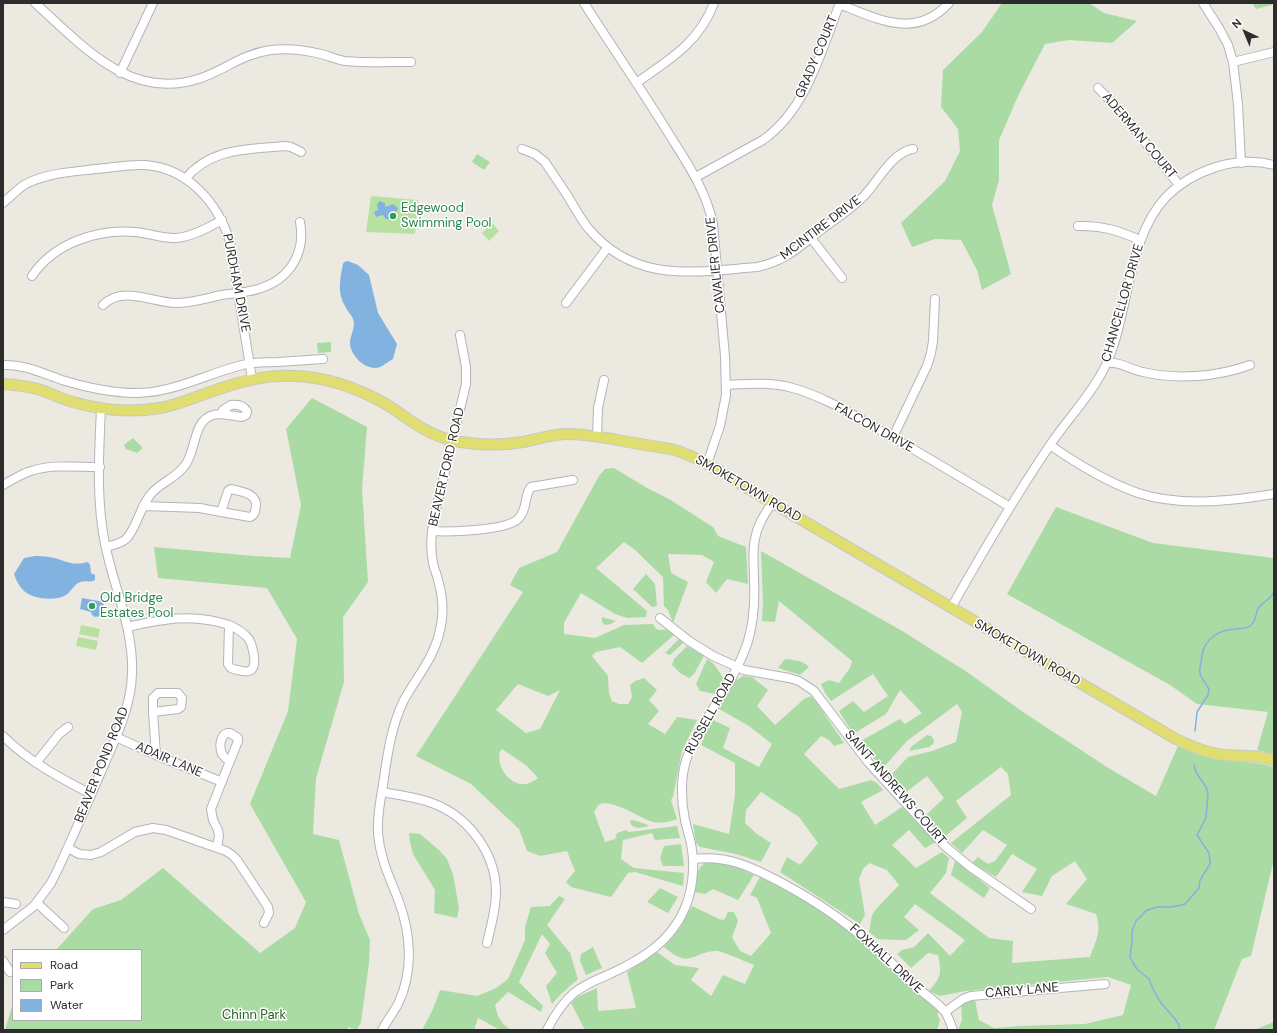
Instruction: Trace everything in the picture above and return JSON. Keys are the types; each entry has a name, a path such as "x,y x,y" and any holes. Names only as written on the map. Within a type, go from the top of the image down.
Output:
{"main road":[{"name":"SMOKETOWN ROAD","path":"3,384 42,391 72,402 102,408 138,410 160,408 177,404 215,390 252,379 293,376 315,378 339,384 375,398 420,428 452,440 497,445 565,434 577,434 671,449 690,455 707,464 1174,738 1186,744 1220,754 1257,756 1274,760"},
{"name":"SMOKETOWN ROAD","path":"3,389 19,386"}],"street":[{"path":"35,3 97,58 120,72 148,82 160,84 179,83 200,79 229,64 256,53 279,49 304,50 346,61 411,62"},
{"path":"120,72 154,3"},
{"name":"CAVALIER DRIVE","path":"584,3 696,177 711,211 718,270 726,395 720,426 707,464"},
{"path":"636,83 674,56 692,40 705,23 714,3"},
{"path":"839,4 887,22 905,24 914,23 932,17 949,3"},
{"path":"1203,3 1228,45 1233,62 1238,104 1241,163"},
{"name":"GRADY COURT","path":"696,177 763,140 781,126 788,118 804,93 839,4"},
{"path":"1233,62 1274,52"},
{"name":"ADERMAN COURT","path":"1098,88 1122,112 1180,185"},
{"path":"185,179 198,165 219,154 285,146 301,152"},
{"name":"MCINTIRE DRIVE","path":"522,149 535,154 545,162 588,228 608,247 628,260 650,268 677,272 757,267 776,262 792,253 862,198 895,158 908,149 913,149"},
{"name":"CHANCELLOR DRIVE","path":"951,608 1010,506 1050,445 1093,388 1107,363 1116,336 1140,240 1151,217 1159,206 1180,185 1199,173 1212,168 1241,163 1261,163 1274,165"},
{"name":"PURDHAM DRIVE","path":"3,203 21,187 45,177 132,165 145,165 164,169 185,179 198,188 210,201 222,220 230,242 252,379"},
{"path":"32,276 41,264 51,255 68,245 87,237 110,232 135,232 167,238 177,238 192,235 222,220"},
{"path":"104,305 110,299 121,295 177,303 189,302 225,294 239,293 269,285 281,278 293,265 300,248 302,238 300,222"},
{"path":"1078,226 1094,226 1110,229 1140,240"},
{"path":"811,238 842,278"},
{"path":"566,303 608,247"},
{"path":"893,437 927,366 931,353 935,299"},
{"name":"BEAVER FORD ROAD","path":"382,1030 395,1009 401,995 406,982 410,960 405,923 397,898 384,868 379,846 378,816 388,752 400,710 413,685 432,655 440,633 442,606 438,581 433,564 432,531 466,384 466,367 460,335"},
{"path":"3,365 28,368 63,380 88,386 137,393 177,387 250,363 323,359"},
{"path":"1107,363 1113,362 1142,372 1171,376 1216,374 1230,372 1250,365"},
{"path":"597,437 598,408 604,380"},
{"name":"FALCON DRIVE","path":"726,385 760,384 792,388 812,395 835,405 893,437 1010,506"},
{"name":"BEAVER POND ROAD","path":"3,930 37,903 51,883 68,848 116,737 126,711 132,684 132,656 127,627 106,547 100,503 102,408"},
{"path":"106,547 118,544 126,538 143,506 152,493 177,475 187,463 191,456 202,421 211,414 221,414"},
{"path":"1050,445 1077,463 1116,484 1151,496 1182,501 1204,501 1248,498 1274,494"},
{"path":"3,485 22,474 38,469 100,467"},
{"path":"432,531 462,531 510,524 518,519 523,513 526,507 528,493 532,487 573,480"},
{"path":"143,506 200,508 222,512 250,517 253,516 255,512 255,499 251,495 231,489 229,490 222,512"},
{"name":"RUSSELL ROAD","path":"547,1030 560,1007 575,992 587,984 632,964 644,956 656,947 670,933 680,918 689,896 693,859 683,809 683,773 686,760 696,737 737,667 748,640 753,616 755,591 753,560 755,538 760,523 772,503"},
{"path":"127,627 151,622 187,618 209,619 229,625 242,632 252,644 254,659 253,667 250,671 246,672 232,668 228,664 229,625"},
{"name":"SAINT ANDREWS COURT","path":"660,618 701,650 737,667 757,673 794,680 808,686 821,698 864,757 946,847 969,866 1031,909"},
{"path":"153,712 156,755"},
{"path":"36,763 59,734 68,727"},
{"path":"3,736 36,763 65,781 91,794"},
{"name":"ADAIR LANE","path":"116,737 222,782"},
{"path":"217,847 219,836 213,820 211,808 230,761"},
{"path":"382,792 423,800 443,807 462,820 475,834 489,857 496,881 496,906 487,943"},
{"path":"68,848 83,855 98,854 135,832 153,828 166,830 217,847 226,851 237,860 268,907 269,913 264,923"},
{"name":"FOXHALL DRIVE","path":"693,859 717,858 740,863 759,871 804,895 862,935 945,1012"},
{"path":"3,902 16,904"},
{"path":"37,903 64,928"},
{"path":"3,961 10,972"},
{"name":"CARLY LANE","path":"945,1012 963,999 972,996 1105,984"},
{"path":"945,1012 953,1030"}],"green space":[{"path":"1002,3 1089,3 1104,13 1137,21 1112,43 1069,40 1045,44 1018,96 999,140 999,180 992,205 1011,274 982,290 977,270 961,240 935,239 912,247 901,223 945,181 960,151 958,129 941,107 943,70 982,32"},
{"path":"1252,3 1272,3 1272,5 1256,9"},
{"path":"477,154 490,162 484,170 472,162"},
{"name":"Edgewood Swimming Pool","path":"371,196 418,200 415,234 366,232"},
{"path":"492,223 499,231 489,241 482,233"},
{"path":"331,342 331,352 318,353 317,343"},
{"name":"Chinn Park","path":"312,398 367,427 362,489 368,582 343,617 344,682 316,778 313,834 339,840 359,914 370,940 369,963 361,1022 357,1030 348,1027 348,1030 5,1030 12,1006 12,1021 142,1021 142,949 57,949 93,909 121,900 163,868 260,953 295,928 306,902 250,804 288,711 297,639 267,588 158,578 154,547 290,558 301,505 286,429"},
{"path":"133,438 143,448 137,453 126,449 124,445"},
{"path":"614,468 647,488 669,499 713,527 718,536 746,547 748,584 727,579 716,593 706,582 714,562 702,555 668,554 671,573 688,582 673,623 668,610 664,606 663,577 635,550 624,542 596,568 647,611 646,617 627,618 615,614 581,593 564,623 564,634 595,638 624,625 653,624 656,629 668,629 675,634 642,663 620,647 596,652 592,656 608,676 609,693 612,701 619,704 628,704 632,697 630,685 635,681 644,678 657,690 649,700 659,711 648,724 665,734 677,717 697,720 682,751 673,797 671,800 677,819 659,823 653,822 619,806 605,803 600,804 594,812 605,842 615,839 617,833 626,830 629,832 677,826 680,838 655,840 652,833 623,840 621,859 634,868 684,873 683,886 635,872 628,873 611,897 571,887 566,882 575,871 567,851 540,856 527,851 519,829 471,784 416,756 523,592 510,585 519,568 557,552 599,476 605,469","holes":["518,684 548,696 560,690 540,729 526,733 496,710","502,749 527,766 538,778 531,782 521,784 506,776 500,765 499,753"]},
{"path":"1056,507 1153,543 1274,558 1274,754 1257,750 1268,712 1197,704 1170,685 1007,594"},
{"path":"761,551 904,632 967,672 1023,712 1110,769 1156,796 1178,746 1196,754 1211,758 1256,763 1274,767 1274,859 1251,956 1242,959 1214,1030 958,1030 962,1020 961,1003 975,1000 979,1020 994,1028 1085,1024 1123,1015 1131,985 1108,977 966,991 940,996 929,991 940,975 938,955 928,953 911,968 897,954 902,950 914,947 928,933 950,956 965,940 915,904 904,917 919,930 906,940 878,939 869,932 872,915 899,885 887,870 869,863 863,869 859,879 865,915 860,924 780,872 787,857 800,865 818,843 799,817 761,792 746,810 745,823 757,834 771,843 761,862 736,854 700,847 696,843 693,824 729,834 735,795 735,763 701,745 711,719 730,728 723,748 759,767 772,744 749,726 719,709 735,681 743,676 752,677 768,690 757,706 775,725 804,699 811,696 844,743 834,746 829,740 821,736 804,754 839,789 871,780 877,783 883,790 861,802 875,825 902,807 936,842 925,848 909,830 892,845 916,868 942,852 949,858 946,873 930,893 989,938 1013,941 1012,963 1090,957 1098,936 1098,920 1096,914 1066,904 1087,879 1075,861 1052,876 1042,896 1022,892 1037,869 1012,854 996,877 972,863 978,857 988,864 995,861 1007,845 983,830 962,853 951,843 1011,795 1008,774 1001,767 956,801 967,818 944,837 925,816 944,798 927,776 905,793 890,776 908,757 932,751 956,742 962,712 957,704 907,741 883,768 859,742 900,719 905,724 922,713 900,690 886,714 853,734 839,711 853,701 864,712 888,696 873,674 831,701 821,684 829,680 839,683 850,668 852,661 779,601 775,622 762,621 763,602"},
{"path":"646,574 655,584 657,606 652,607 633,589"},
{"path":"602,617 616,621 605,625 602,622"},
{"path":"81,625 100,629 98,638 79,634"},
{"path":"78,637 98,641 96,650 76,646"},
{"path":"679,639 683,643 670,655 665,653"},
{"path":"687,646 704,656 694,674 689,678 680,673 672,665 674,659"},
{"path":"707,659 714,664 724,679 715,694 700,691 696,684"},
{"path":"785,659 801,662 809,667 800,675 778,668"},
{"path":"927,735 931,736 934,740 933,744 929,747 909,751 911,747"},
{"path":"632,820 649,826 638,828 632,826 630,821"},
{"path":"409,833 420,834 447,859 453,874 459,908 457,918 434,913 435,890 413,854"},
{"path":"681,844 684,866 663,866 660,858 664,846"},
{"path":"955,861 990,888 984,898 951,875"},
{"path":"707,862 725,864 754,875 738,900 713,889 705,894 694,892 698,871"},
{"path":"760,877 800,897 844,927 938,1010 940,1020 938,1028 935,1030 585,1030 571,1003 577,997 597,988 598,1011 636,1008 627,972 657,952 675,965 699,968 691,980 711,996 723,975 745,984 754,965 719,951 708,952 686,959 673,954 664,947 680,928 692,906 724,920 728,912 734,912 738,921 732,937 740,951 751,956 771,933 757,898 750,895"},
{"path":"660,888 678,897 668,913 647,902"},
{"path":"559,896 565,899 547,925 570,953 578,979 552,1004 546,986 557,973 545,953 550,944 542,934 519,982 543,1006 541,1012 508,992 495,1005 500,1020 512,1030 500,1030 478,1018 474,1030 422,1030 433,1009 440,990 477,996 496,988 508,979 525,940 525,927 531,907 550,906"},
{"path":"593,947 602,968 586,975 580,961 581,954"},
{"path":"1274,1022 1274,1030 1255,1030 1256,1029"}],"water":[{"path":"380,201 385,203 385,207 393,204 398,208 397,211 392,213 392,216 389,219 386,219 383,215 376,217 374,212 378,210 377,204"},
{"path":"348,261 358,265 369,275 378,313 397,344 393,359 380,367 370,367 360,362 356,358 351,348 350,340 354,322 342,301 340,291 343,264 344,262"},
{"path":"45,556 76,564 88,562 91,573 95,575 95,580 80,582 66,595 60,598 49,599 31,595 22,588 14,574 24,558"},
{"name":"Old Bridge Estates Pool","path":"82,598 104,602 101,616 95,617 91,612 80,609"}],"waterway":[{"path":"1195,731 1197,712 1208,695 1209,689 1200,673 1202,655 1206,644 1218,633 1250,626 1254,622 1259,607 1274,592"},
{"path":"1180,1030 1175,1019 1161,1003 1149,979 1137,969 1130,957 1132,931 1136,921 1147,910 1158,907 1172,907 1185,904 1199,888 1200,880 1210,864 1209,853 1197,835 1206,818 1208,794 1206,787 1196,772 1194,765"}],"place":[{"name":"Edgewood Swimming Pool","path":"393,216"},
{"name":"Old Bridge Estates Pool","path":"92,606"}]}
